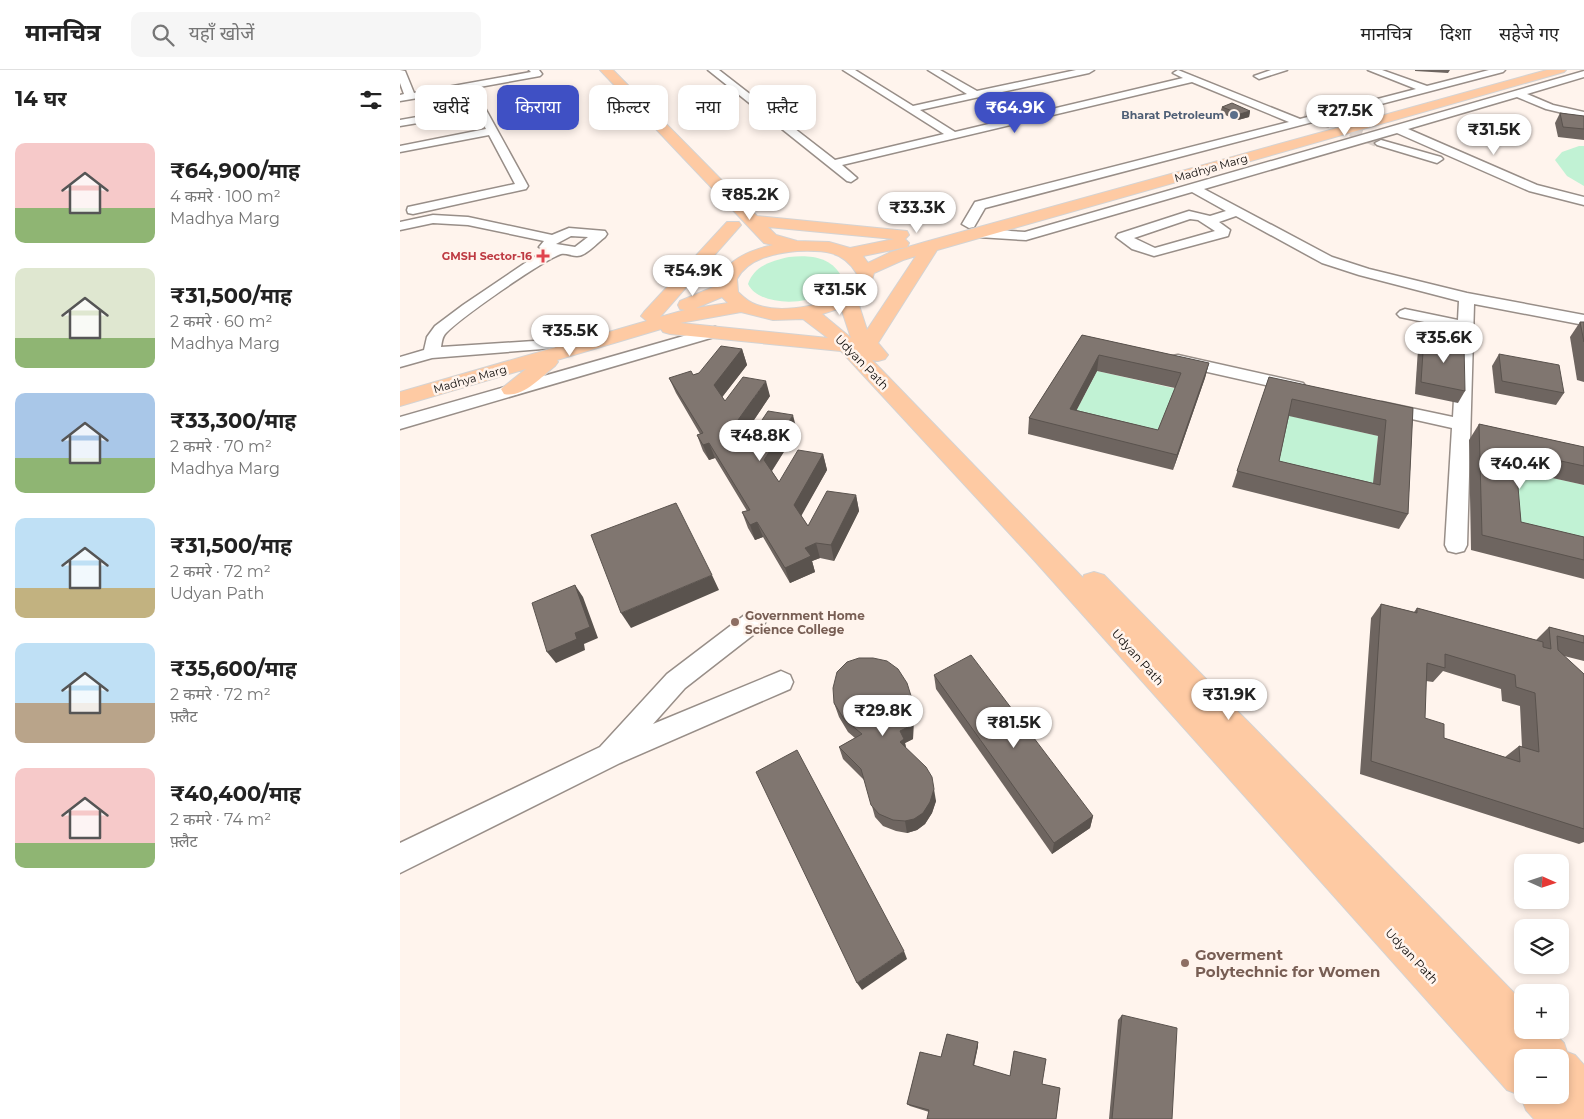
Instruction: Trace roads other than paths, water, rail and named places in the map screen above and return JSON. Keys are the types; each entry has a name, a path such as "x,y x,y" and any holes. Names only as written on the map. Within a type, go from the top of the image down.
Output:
{"main road":[{"name":"Madhya Marg","path":"848,254 927,242 1539,70"},
{"name":"Madhya Marg","path":"974,229 1560,70"},
{"path":"601,74 609,85"},
{"path":"601,74 770,239 797,246"},
{"path":"651,321 714,332 857,345 927,242 753,221"},
{"path":"739,235 783,248 797,246 833,248 848,254 861,263 865,272 863,284 848,299 839,304 808,313 773,314 753,311 742,306 729,294 727,288 739,235"},
{"path":"651,321 739,235"},
{"name":"Madhya Marg","path":"865,272 927,242"},
{"name":"Madhya Marg","path":"400,399 555,349 651,321 727,288"},
{"name":"Udyan Path","path":"848,299 858,334 857,345 1043,553 1514,1066"},
{"name":"Madhya Marg","path":"651,321 742,306"},
{"name":"Udyan Path","path":"808,313 840,338 857,345 1539,1049"},
{"name":"Madhya Marg","path":"400,388 555,349"},
{"path":"512,389 555,349"},
{"path":"1569,1079 1584,1095"},
{"path":"1549,1104 1563,1119"}],"street":[{"path":"474,85 537,74 534,70"},
{"path":"713,70 851,178"},
{"path":"848,70 953,135"},
{"path":"933,70 976,94"},
{"path":"911,109 1089,70"},
{"path":"1170,70 1193,74 1302,117"},
{"path":"1259,76 1282,70"},
{"path":"1372,70 1426,88"},
{"path":"1500,70 1302,117 980,205 974,229 1026,236 1584,74"},
{"path":"400,71 405,97"},
{"path":"833,164 1193,74"},
{"path":"1518,94 1550,107 1584,115"},
{"path":"400,123 415,120"},
{"path":"400,213 522,186 487,122"},
{"path":"1398,129 1533,188"},
{"path":"400,149 492,131"},
{"path":"1381,143 1533,188 1584,201"},
{"path":"1193,188 1327,260 1364,272 1467,298 1584,320"},
{"path":"1209,222 1236,212"},
{"path":"1189,215 1202,217 1209,222 1223,230 1223,233 1154,252 1137,246 1124,237 1189,215"},
{"path":"400,226 433,218 468,221 554,245 536,262 468,308 441,329 435,337 432,353"},
{"path":"1456,545 1467,298"},
{"path":"1406,314 1466,326"},
{"path":"400,422 714,332"},
{"path":"400,362 432,353 555,349"},
{"path":"1162,356 1317,392"},
{"path":"1365,403 1462,425"},
{"path":"609,756 676,681 754,620"},
{"path":"400,858 609,756 781,682"}],"tunnel":[{"path":"1305,113 1381,143"}],"place":[{"name":"Bharat Petroleum","path":"1234,115"},
{"name":"GMSH Sector-16","path":"543,256"},
{"name":"Government Home Science College","path":"735,622"},
{"name":"Goverment Polytechnic for Women","path":"1185,963"}]}
